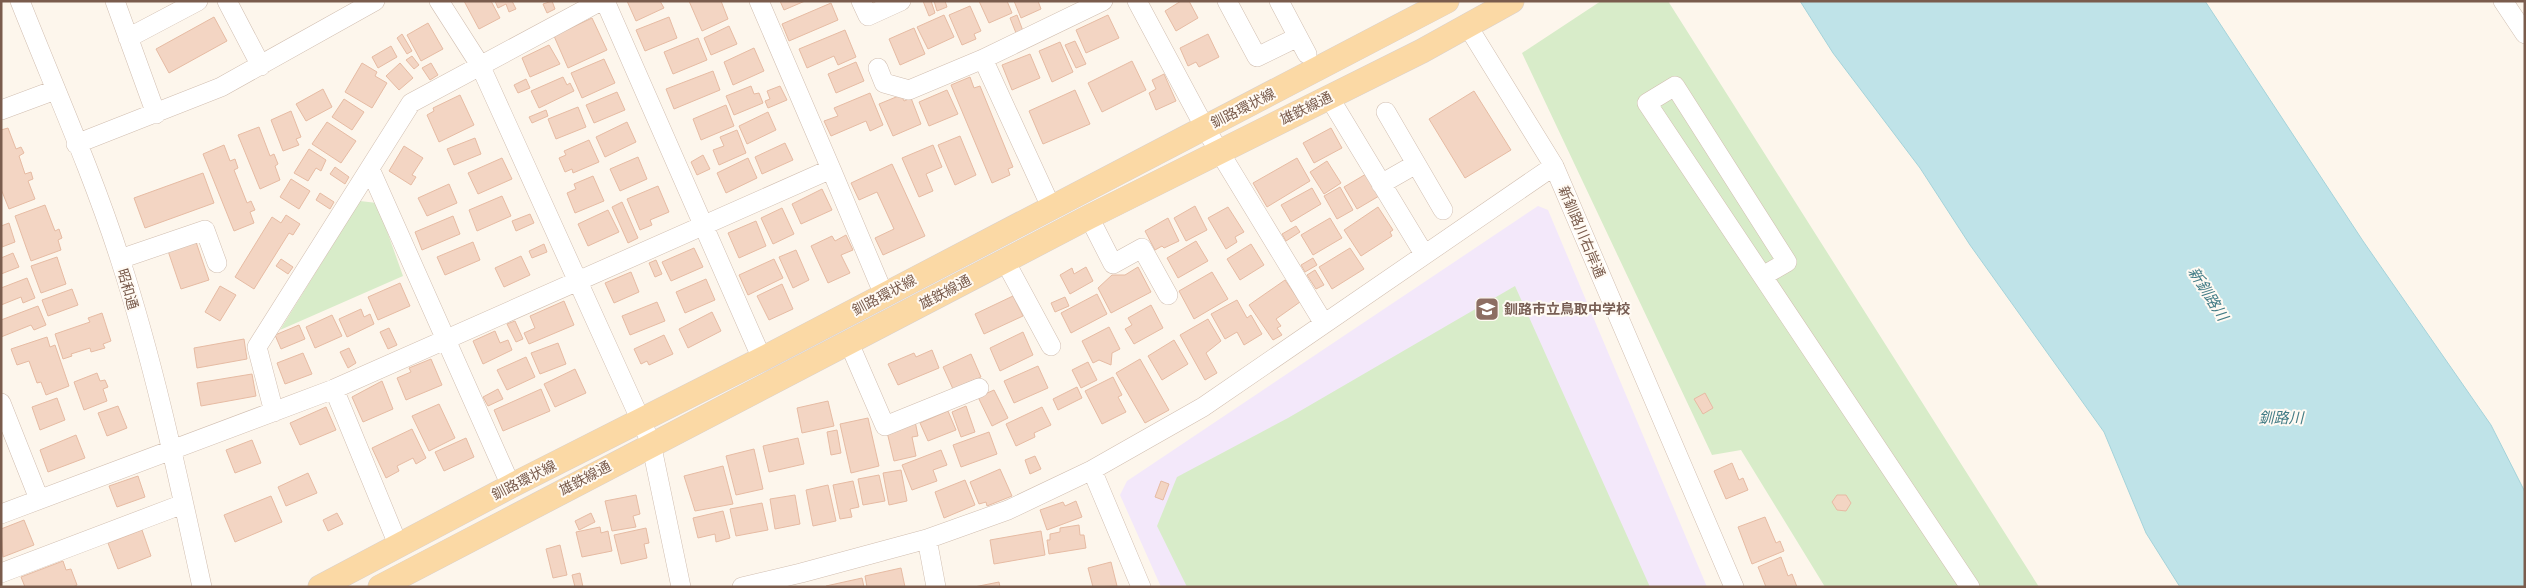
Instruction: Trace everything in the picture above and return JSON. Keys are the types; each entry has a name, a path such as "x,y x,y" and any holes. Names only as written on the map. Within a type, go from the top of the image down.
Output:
{"main road":[{"name":"釧路環状線","path":"320,587 512,486 762,359 1447,1"},
{"path":"1452,1 1467,25"},
{"name":"雄鉄線通","path":"388,585 652,443 849,343 1219,150 1422,51 1512,1"}],"street":[{"name":"昭和通","path":"20,1 120,259 173,449 183,504 202,587"},
{"path":"115,1 156,114"},
{"path":"128,38 198,1"},
{"path":"227,1 261,66"},
{"path":"76,144 221,87 375,1"},
{"path":"439,1 480,65 652,443 681,587"},
{"path":"274,412 257,347 411,103 603,1 762,359"},
{"path":"759,1 884,295"},
{"path":"861,1 868,16 901,1"},
{"path":"878,68 884,83 909,90 983,59 1103,1"},
{"path":"1137,1 1206,128 1323,322"},
{"path":"1227,1 1257,57 1298,37"},
{"path":"1280,1 1307,54"},
{"path":"2503,1 2525,34"},
{"name":"新釧路川右岸通","path":"1467,25 1554,166 1734,587"},
{"path":"983,59 1052,207"},
{"path":"1763,276 1788,262 1675,86 1648,103 1763,276 1970,587"},
{"path":"1,110 55,90"},
{"path":"1329,97 1424,254"},
{"path":"1386,112 1443,210"},
{"path":"1382,184 1416,164"},
{"path":"742,587 803,580 927,539 1008,510 1092,470 1203,406 1323,322 1554,166"},
{"path":"1,514 334,390 831,168"},
{"path":"370,169 512,486"},
{"path":"1089,217 1113,264 1142,248 1168,295"},
{"path":"120,259 205,230 217,262"},
{"path":"1005,260 1051,346"},
{"path":"849,343 885,426 979,388"},
{"path":"334,390 399,547"},
{"path":"1,403 40,499"},
{"path":"1092,470 1141,587"},
{"path":"1,573 183,504"},
{"path":"927,539 936,587"}],"shaded area":[{"name":"釧路市立鳥取中学校","path":"1538,206 1548,210 1707,587 1161,587 1120,495 1127,481"}],"green space":[{"path":"1601,1 1668,1 2039,587 1825,587 1741,450 1712,455 1522,53"},
{"path":"360,201 377,203 403,276 280,330"},
{"name":"釧路市立鳥取中学校","path":"1515,286 1650,587 1187,587 1157,526 1177,477 1288,418"}],"water":[{"name":"釧路川","path":"1800,1 2205,1 2363,241 2491,425 2525,492 2525,587 2180,587 2146,533 2104,432 1970,245 1920,168 1833,53"}],"building":[{"path":"464,1 491,1 500,18 479,29"},
{"path":"495,1 512,1 516,9 509,12 506,4 498,8"},
{"path":"552,1 555,9 547,13 543,4"},
{"path":"627,1 660,1 664,8 636,21"},
{"path":"689,1 721,1 728,19 702,31"},
{"path":"780,1 805,1 784,10"},
{"path":"923,1 931,1 935,13 929,16"},
{"path":"934,1 945,1 947,7 937,11"},
{"path":"979,1 1007,1 1012,13 989,23"},
{"path":"1014,1 1038,1 1041,9 1021,18"},
{"path":"1181,1 1189,1 1198,18 1176,31 1165,11"},
{"path":"831,3 838,20 789,41 782,24"},
{"path":"970,6 981,31 974,34 976,39 962,45 949,15"},
{"path":"944,15 954,37 928,49 917,27"},
{"path":"1017,15 1023,31 1016,33 1010,18"},
{"path":"1108,15 1119,38 1086,53 1076,30"},
{"path":"214,17 227,41 169,73 156,49"},
{"path":"669,17 677,38 645,51 636,30"},
{"path":"592,18 607,50 568,68 554,36"},
{"path":"428,23 443,49 421,61 407,35"},
{"path":"729,26 737,44 711,55 704,38"},
{"path":"914,28 925,54 900,65 889,39"},
{"path":"845,30 856,57 838,65 834,56 807,68 799,49"},
{"path":"402,34 412,51 407,54 397,38"},
{"path":"1208,34 1219,57 1199,67 1196,62 1188,66 1180,48"},
{"path":"698,38 707,60 673,74 664,52"},
{"path":"1075,41 1086,64 1076,68 1065,45"},
{"path":"1060,42 1073,72 1052,82 1039,51"},
{"path":"549,45 560,64 530,77 522,58"},
{"path":"391,46 397,57 378,68 372,57"},
{"path":"754,48 764,71 733,85 724,62"},
{"path":"1030,54 1040,78 1012,90 1002,65"},
{"path":"412,56 419,65 414,69 406,60"},
{"path":"604,59 615,83 582,98 571,73"},
{"path":"1132,61 1146,90 1102,112 1088,83"},
{"path":"856,62 864,81 836,93 828,74"},
{"path":"362,63 377,72 375,76 387,83 372,108 345,92"},
{"path":"400,63 413,78 399,90 386,76"},
{"path":"431,63 438,75 430,80 422,68"},
{"path":"713,71 720,90 674,109 666,89"},
{"path":"1164,74 1176,101 1156,110 1149,93 1156,89 1152,80"},
{"path":"563,77 567,85 570,83 574,91 539,108 531,91"},
{"path":"970,77 974,88 980,86 1013,167 1008,169 1010,175 992,183 951,85"},
{"path":"526,79 530,88 518,93 514,85"},
{"path":"751,86 754,94 759,93 763,103 734,115 726,96"},
{"path":"780,86 787,100 768,108 765,101 770,99 767,91"},
{"path":"323,89 332,107 306,121 296,104"},
{"path":"947,90 958,114 929,126 919,102"},
{"path":"1075,90 1090,124 1043,144 1029,111"},
{"path":"1474,91 1511,150 1465,178 1429,119"},
{"path":"617,92 625,110 594,123 586,105"},
{"path":"870,93 883,125 870,131 866,121 831,136 824,121 838,116 834,108"},
{"path":"460,95 474,125 439,142 427,115 434,111 433,108"},
{"path":"901,95 904,101 911,98 921,124 893,136 879,104"},
{"path":"344,99 364,112 352,130 332,117"},
{"path":"726,105 734,126 701,140 693,119"},
{"path":"578,107 586,127 556,139 548,119"},
{"path":"546,110 548,116 532,123 529,117"},
{"path":"291,111 301,137 296,139 299,145 283,151 271,120"},
{"path":"768,112 776,130 747,144 739,126"},
{"path":"327,122 356,141 341,163 312,144"},
{"path":"627,122 636,142 605,157 596,137"},
{"path":"259,127 270,156 274,154 278,164 275,166 280,180 260,189 238,135"},
{"path":"8,128 16,149 21,147 24,153 19,156 25,174 31,172 33,179 28,181 35,199 9,209 1,189 1,130"},
{"path":"1331,128 1342,148 1314,163 1303,143"},
{"path":"737,130 746,153 719,165 713,150 724,146 720,137"},
{"path":"960,136 976,175 955,185 938,145"},
{"path":"475,138 481,154 454,165 447,149"},
{"path":"589,140 599,162 573,173 572,169 565,172 559,158 566,155 564,151"},
{"path":"785,143 793,160 762,174 755,157"},
{"path":"224,145 230,161 235,159 238,168 234,170 247,203 251,201 255,210 250,212 254,223 234,231 203,154"},
{"path":"933,145 942,167 926,174 933,191 919,197 902,158"},
{"path":"404,146 423,158 412,175 416,177 411,185 389,171"},
{"path":"309,149 326,160 321,171 316,168 308,181 294,173"},
{"path":"703,155 710,169 697,175 691,162"},
{"path":"638,157 647,179 620,191 610,169"},
{"path":"502,158 512,179 478,194 468,173"},
{"path":"748,158 757,178 726,193 717,173"},
{"path":"1297,158 1310,181 1267,207 1253,183"},
{"path":"1327,161 1341,183 1324,194 1310,172"},
{"path":"892,164 925,236 883,255 875,238 894,229 877,192 859,200 851,183"},
{"path":"335,167 349,177 345,184 330,174"},
{"path":"203,173 214,203 145,228 134,198"},
{"path":"1366,174 1379,196 1357,209 1344,187"},
{"path":"593,176 604,201 575,213 567,193 576,189 574,184"},
{"path":"291,179 310,191 299,209 280,197"},
{"path":"449,184 457,203 427,216 418,198"},
{"path":"658,186 669,212 650,220 652,225 640,230 627,199"},
{"path":"1340,187 1353,210 1337,219 1324,196"},
{"path":"1312,188 1321,204 1291,222 1281,205"},
{"path":"822,189 832,210 801,224 792,204"},
{"path":"320,193 334,202 330,209 316,200"},
{"path":"502,196 511,216 477,231 469,210"},
{"path":"622,202 638,238 628,243 612,207"},
{"path":"45,205 55,231 59,229 62,238 58,240 61,250 31,261 15,216"},
{"path":"1195,206 1207,230 1186,241 1174,218"},
{"path":"1228,207 1244,232 1235,237 1237,242 1226,249 1208,218"},
{"path":"1378,207 1393,230 1390,232 1392,236 1361,256 1344,230"},
{"path":"782,208 794,234 773,244 761,218"},
{"path":"608,210 619,232 588,246 578,224"},
{"path":"530,214 534,223 516,231 512,221"},
{"path":"286,215 300,224 293,235 289,233 254,289 235,277 272,217 281,223"},
{"path":"453,216 460,234 422,250 415,232"},
{"path":"1168,218 1179,241 1155,250 1145,231"},
{"path":"1330,218 1342,238 1313,255 1301,235"},
{"path":"756,221 766,246 739,258 728,233"},
{"path":"9,223 15,242 2,247 1,226"},
{"path":"1296,226 1300,232 1286,241 1282,234"},
{"path":"846,235 853,250 841,255 850,273 828,283 811,246 832,236 835,241"},
{"path":"195,239 209,280 181,289 167,248"},
{"path":"1196,241 1208,261 1178,278 1167,258"},
{"path":"473,242 480,260 445,275 437,257"},
{"path":"544,244 547,252 532,258 529,251"},
{"path":"1251,244 1264,265 1240,280 1227,259"},
{"path":"694,248 703,267 671,281 662,262"},
{"path":"1350,248 1364,269 1332,289 1319,267"},
{"path":"796,250 809,280 793,288 779,257"},
{"path":"13,253 19,267 1,274 1,258"},
{"path":"521,256 530,275 504,287 495,268"},
{"path":"57,257 66,284 41,293 31,266"},
{"path":"1313,258 1317,265 1305,272 1301,265"},
{"path":"281,259 293,267 288,274 276,266"},
{"path":"774,259 783,278 748,295 739,275"},
{"path":"656,260 662,274 655,277 649,263"},
{"path":"1086,267 1093,281 1070,294 1060,275 1072,268 1074,274"},
{"path":"1138,267 1151,292 1111,313 1098,288 1112,275 1125,275"},
{"path":"1315,270 1324,285 1316,289 1307,275"},
{"path":"631,272 639,292 614,303 605,283"},
{"path":"1212,272 1228,299 1194,319 1179,291"},
{"path":"27,278 35,298 23,303 21,297 1,305 1,288"},
{"path":"706,279 715,300 685,313 676,292"},
{"path":"1285,280 1300,302 1276,319 1281,326 1277,328 1282,335 1273,340 1249,305"},
{"path":"400,283 410,306 378,320 368,297"},
{"path":"782,284 793,309 769,320 757,296"},
{"path":"220,286 236,295 220,321 205,312"},
{"path":"72,289 78,305 48,316 42,300"},
{"path":"1097,294 1107,314 1071,333 1061,313"},
{"path":"1013,296 1023,316 984,334 975,314"},
{"path":"1065,297 1069,306 1055,312 1051,303"},
{"path":"1237,300 1247,318 1251,315 1262,334 1244,345 1237,332 1225,339 1211,314"},
{"path":"564,301 574,325 529,344 524,333 535,328 530,316"},
{"path":"657,302 665,321 630,335 622,316"},
{"path":"1151,305 1163,328 1134,344 1125,329 1132,325 1128,318"},
{"path":"38,306 46,325 34,330 31,325 1,337 1,320"},
{"path":"361,309 364,317 370,314 374,324 347,337 339,319"},
{"path":"712,312 721,331 688,348 679,329"},
{"path":"102,313 111,341 103,344 105,348 91,352 90,348 71,354 72,356 63,359 55,334 90,322 88,318"},
{"path":"332,315 342,336 315,348 306,327"},
{"path":"1208,319 1221,341 1206,353 1217,373 1205,380 1180,335"},
{"path":"515,321 523,339 516,342 507,324"},
{"path":"299,325 305,339 281,349 275,335"},
{"path":"1109,327 1120,349 1112,353 1111,365 1099,360 1093,363 1082,341"},
{"path":"389,328 397,345 388,349 380,332"},
{"path":"495,331 500,343 508,340 512,350 483,364 473,341"},
{"path":"1023,332 1033,355 1000,371 990,348"},
{"path":"664,335 673,354 649,365 647,361 641,364 634,349"},
{"path":"47,337 50,347 55,345 69,386 46,395 41,382 37,383 29,361 17,365 11,349"},
{"path":"244,339 247,359 197,368 194,348"},
{"path":"1174,340 1188,364 1162,380 1148,356"},
{"path":"558,343 566,364 540,374 531,353"},
{"path":"349,348 356,363 348,368 340,352"},
{"path":"932,350 939,368 898,385 888,364 914,353 916,357"},
{"path":"303,353 312,374 285,384 277,363"},
{"path":"971,354 981,377 953,389 943,367"},
{"path":"526,357 535,377 507,390 497,370"},
{"path":"431,359 442,385 406,400 397,378 411,372 409,368"},
{"path":"1140,359 1169,410 1145,423 1116,373"},
{"path":"1088,362 1097,380 1081,388 1072,370"},
{"path":"1038,366 1048,388 1014,403 1004,381"},
{"path":"575,369 586,393 555,407 544,384"},
{"path":"97,373 100,381 105,380 108,387 103,389 107,401 84,410 74,382"},
{"path":"252,374 256,396 201,406 197,383"},
{"path":"1113,377 1122,395 1118,397 1126,412 1102,424 1085,391"},
{"path":"382,381 393,409 363,422 352,397"},
{"path":"1077,387 1082,398 1058,410 1053,399"},
{"path":"498,389 503,399 488,406 483,397"},
{"path":"541,389 550,411 503,431 494,410"},
{"path":"994,390 1008,418 992,426 978,397"},
{"path":"1705,393 1713,408 1703,414 1694,399"},
{"path":"57,398 65,420 40,430 32,407"},
{"path":"828,401 834,426 802,433 797,408"},
{"path":"439,404 455,438 429,451 412,416"},
{"path":"118,406 127,428 107,436 98,413"},
{"path":"966,406 975,432 961,437 952,412"},
{"path":"326,407 336,430 300,445 290,423"},
{"path":"1042,407 1051,425 1034,433 1035,437 1016,446 1006,424"},
{"path":"948,411 956,430 928,441 920,423"},
{"path":"868,418 879,466 851,473 840,424"},
{"path":"915,421 918,436 912,437 916,456 894,461 887,432"},
{"path":"412,429 426,458 416,464 413,458 397,466 399,471 386,478 372,448"},
{"path":"837,430 841,453 831,455 827,432"},
{"path":"989,432 997,454 961,467 953,445"},
{"path":"76,435 85,458 48,472 40,450"},
{"path":"466,438 474,457 444,471 435,452"},
{"path":"798,438 804,464 769,472 763,446"},
{"path":"252,440 261,463 235,473 226,450"},
{"path":"754,449 763,489 736,495 726,456"},
{"path":"941,450 947,465 933,470 937,481 912,490 902,465"},
{"path":"1035,456 1041,469 1030,474 1025,460"},
{"path":"1732,463 1739,480 1743,478 1748,490 1726,499 1714,471"},
{"path":"723,466 733,504 695,511 684,476"},
{"path":"1000,469 1012,496 987,506 986,502 979,504 970,482"},
{"path":"901,470 907,501 889,505 883,473"},
{"path":"308,473 317,493 286,506 278,487"},
{"path":"879,475 885,501 863,505 858,479"},
{"path":"138,476 145,497 117,507 109,486"},
{"path":"965,480 975,505 944,518 935,492"},
{"path":"853,481 859,507 850,509 852,517 840,519 833,485"},
{"path":"1161,481 1169,484 1163,500 1155,497"},
{"path":"828,485 836,521 813,526 806,490"},
{"path":"636,495 640,514 633,516 636,527 612,531 605,501"},
{"path":"795,495 800,524 775,529 770,499"},
{"path":"1837,495 1846,495 1851,503 1846,511 1837,510 1832,502"},
{"path":"271,496 282,522 235,542 224,515"},
{"path":"1076,501 1082,517 1047,530 1040,510 1063,502 1065,506"},
{"path":"762,503 768,530 736,536 730,509"},
{"path":"723,511 730,538 716,542 715,534 698,538 693,518"},
{"path":"337,513 343,524 328,531 323,520"},
{"path":"591,513 595,522 579,530 575,521"},
{"path":"1765,517 1776,543 1780,541 1784,551 1752,564 1738,527"},
{"path":"24,520 34,545 3,557 1,529"},
{"path":"1079,525 1080,535 1084,535 1086,548 1049,554 1047,540 1050,540 1050,534 1060,532 1060,528"},
{"path":"600,527 601,533 608,531 612,551 582,557 576,532"},
{"path":"646,528 649,543 644,544 647,558 621,564 614,535"},
{"path":"142,530 151,556 118,569 108,543"},
{"path":"1041,531 1045,555 994,564 990,540"},
{"path":"560,545 567,575 553,578 546,549"},
{"path":"1781,557 1788,576 1792,574 1797,587 1766,587 1758,567"},
{"path":"63,561 66,570 71,569 77,585 73,587 25,587 21,577"},
{"path":"1111,562 1117,586 1093,587 1088,568"},
{"path":"901,568 905,587 867,587 865,576"},
{"path":"580,573 583,587 575,587 572,575"},
{"path":"862,578 864,587 826,587 826,586"},
{"path":"999,582 1000,587 974,587"}],"place":[{"name":"釧路市立鳥取中学校","path":"1487,309"}],"water label":[{"name":"新釧路川","path":"2208,294"}]}
